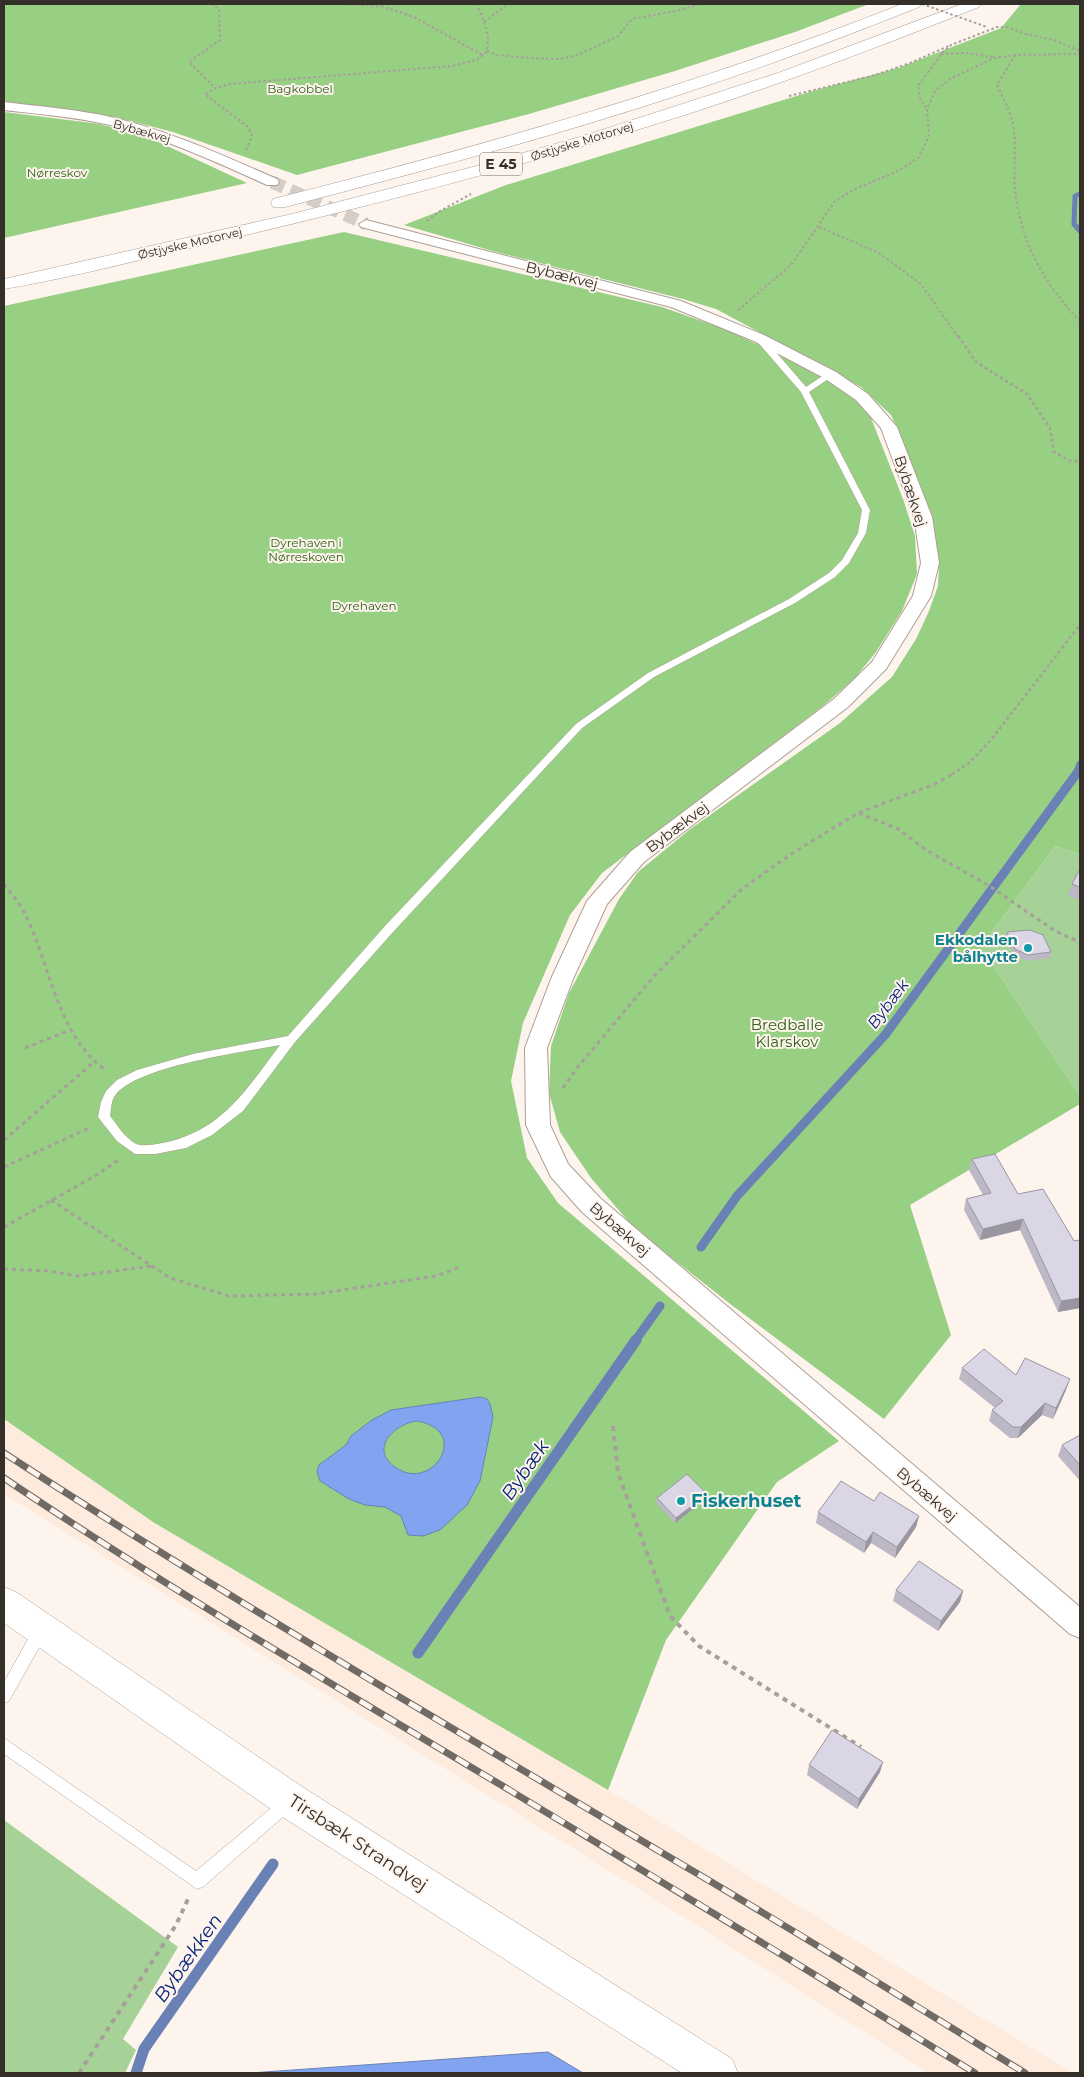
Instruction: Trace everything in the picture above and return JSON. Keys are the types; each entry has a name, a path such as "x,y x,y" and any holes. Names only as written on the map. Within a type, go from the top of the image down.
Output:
{"main road":[{"name":"Østjyske Motorvej","path":"259,207 486,149 660,96 846,31 914,4"},
{"name":"Østjyske Motorvej","path":"4,284 374,199 511,162 687,109 903,33 974,4"},
{"name":"Tirsbæk Strandvej","path":"4,1603 291,1801 718,2073"}],"street":[{"name":"Bybækvej","path":"4,106 70,114 113,122 158,134 229,162 272,182"},
{"name":"Bybækvej","path":"366,224 676,304 723,322 759,338 830,375 862,397 890,427 923,517 930,563 922,596 879,666 841,703 637,857 598,902 562,978 536,1048 538,1125 559,1170 591,1205 1080,1625"}],"lane":[{"path":"291,1040 174,1063 140,1072 110,1094 104,1117 121,1138 135,1149 155,1149 186,1143 208,1132 239,1108 291,1040 389,930 580,726 651,675 792,601 832,575 846,561 862,533 866,510 805,391 759,338"},
{"path":"805,391 830,375"},
{"path":"4,1696 41,1630"},
{"path":"4,1745 198,1881 291,1801"}],"path":[{"path":"211,4 219,9 220,40 189,62 215,88"},
{"path":"340,4 381,6 414,17 484,56"},
{"path":"229,162 242,155 247,149 252,136 248,127 205,94 215,88 230,84 452,66 484,56 489,40 477,4"},
{"path":"484,22 508,4"},
{"path":"487,51 497,55 531,58 559,59 578,56 618,36 632,19 680,10 700,4"},
{"path":"922,4 990,28"},
{"path":"927,109 920,98 918,86 942,54 951,45 990,28 1007,27 1026,34 1054,40 1080,53"},
{"path":"942,54 966,53 994,58"},
{"path":"723,322 790,265 819,227 835,201 853,190 896,172 918,158 929,136 927,109 935,91 950,79 994,58 1015,55 1080,53"},
{"path":"1015,55 997,85 1012,123 1016,156 1015,190 1023,232 1042,276 1068,310 1080,322"},
{"path":"819,227 878,253 921,284 976,362 1028,394 1050,428 1054,452 1072,462 1080,461"},
{"path":"4,413 4,423"},
{"path":"538,1125 577,1068 654,976 742,889 791,854 858,813 935,784 968,764 990,741 1080,625"},
{"path":"858,813 898,829 926,850 988,885 1055,931 1080,942"},
{"path":"4,884 24,911 56,989 70,1030 94,1062 124,1082"},
{"path":"25,1048 70,1030"},
{"path":"4,1140 94,1062"},
{"path":"4,1167 106,1120"},
{"path":"4,1226 95,1176 135,1149"},
{"path":"51,1200 170,1278 229,1296 316,1294 436,1276 460,1267"},
{"path":"4,1269 49,1271 77,1276 152,1266"},
{"path":"613,1426 618,1473 670,1616 699,1646 861,1747"},
{"path":"79,2073 176,1925 198,1881"}],"shaded area":[{"path":"4,1419 153,1522 608,1790 1073,2073 929,2073 690,1921 4,1494"}],"green space":[{"name":"Bagkobbel","path":"4,4 869,4 795,32 675,71 529,114 297,175 173,132 115,117 4,103"},
{"name":"Bredballe Klarskov","path":"1021,4 1080,4 1080,854 1055,846 981,947 1080,1096 1080,1104 910,1205 951,1335 884,1419 729,1303 635,1229 591,1178 560,1132 549,1093 551,1046 569,993 619,899 638,872 689,830 840,723 892,677 916,639 938,586 939,564 934,535 896,425 891,415 861,387 716,309 496,252 404,225 506,185 816,90 898,68 1001,28"},
{"name":"Nørreskov","path":"4,112 100,124 150,138 247,183 4,238"},
{"name":"Dyrehaven","path":"344,232 662,307 727,330 791,360 848,393 869,413 903,499 915,536 917,574 902,611 876,652 855,678 823,706 602,873 570,915 523,1023 511,1081 527,1158 558,1203 839,1441 777,1482 666,1640 608,1790 153,1522 4,1419 4,306"},
{"path":"1055,846 1080,854 1080,1096 981,947"},
{"path":"4,1820 178,1947 123,2039 136,2050 125,2073 4,2073"}],"water":[{"path":"480,1397 487,1399 490,1404 493,1417 480,1481 467,1505 440,1530 423,1536 408,1535 401,1516 385,1507 365,1505 349,1499 320,1481 317,1471 319,1465 346,1445 351,1436 372,1420 391,1410","holes":["417,1421 434,1427 442,1436 444,1447 440,1458 433,1467 422,1473 409,1473 395,1467 388,1460 384,1453 384,1445 393,1432 408,1423"]},
{"path":"548,2052 583,2073 250,2073"}],"building":[{"path":"1080,869 1080,887 1072,884"},
{"name":"Ekkodalen bålhytte","path":"1030,930 1043,935 1051,952 1028,955 1015,949 1007,932"},
{"path":"995,1154 1018,1194 1043,1189 1074,1241 1080,1240 1080,1298 1061,1301 1023,1219 983,1229 966,1199 991,1193 972,1159"},
{"path":"984,1349 1016,1375 1025,1358 1070,1379 1056,1408 1045,1403 1021,1427 1013,1427 992,1410 1003,1401 962,1368"},
{"path":"1080,1435 1080,1465 1062,1445"},
{"name":"Fiskerhuset","path":"687,1474 707,1494 676,1518 657,1498"},
{"path":"841,1481 874,1501 880,1492 919,1516 897,1547 873,1532 866,1542 818,1512"},
{"path":"919,1561 963,1591 941,1621 896,1590"},
{"path":"832,1730 883,1762 859,1799 809,1765"}],"waterway":[{"path":"1080,194 1075,196 1074,224 1080,231"},
{"name":"Bybæk","path":"1076,774 1080,764"},
{"name":"Bybæk","path":"701,1247 737,1196 885,1035 1077,773"},
{"name":"Bybæk","path":"635,1341 660,1306"},
{"name":"Bybæk","path":"418,1653 636,1340"},
{"name":"Bybækken","path":"136,2073 144,2049 273,1864"}],"tunnel":[{"path":"272,182 366,224"}],"railway":[{"path":"4,1453 256,1611 768,1916 1025,2073"},
{"path":"4,1478 125,1557 248,1633 676,1890 975,2073"}],"place":[{"name":"Ekkodalen bålhytte","path":"1028,948"},
{"name":"Fiskerhuset","path":"681,1501"}],"park label":[{"name":"Dyrehaven i Nørreskoven","path":"306,549"}]}
